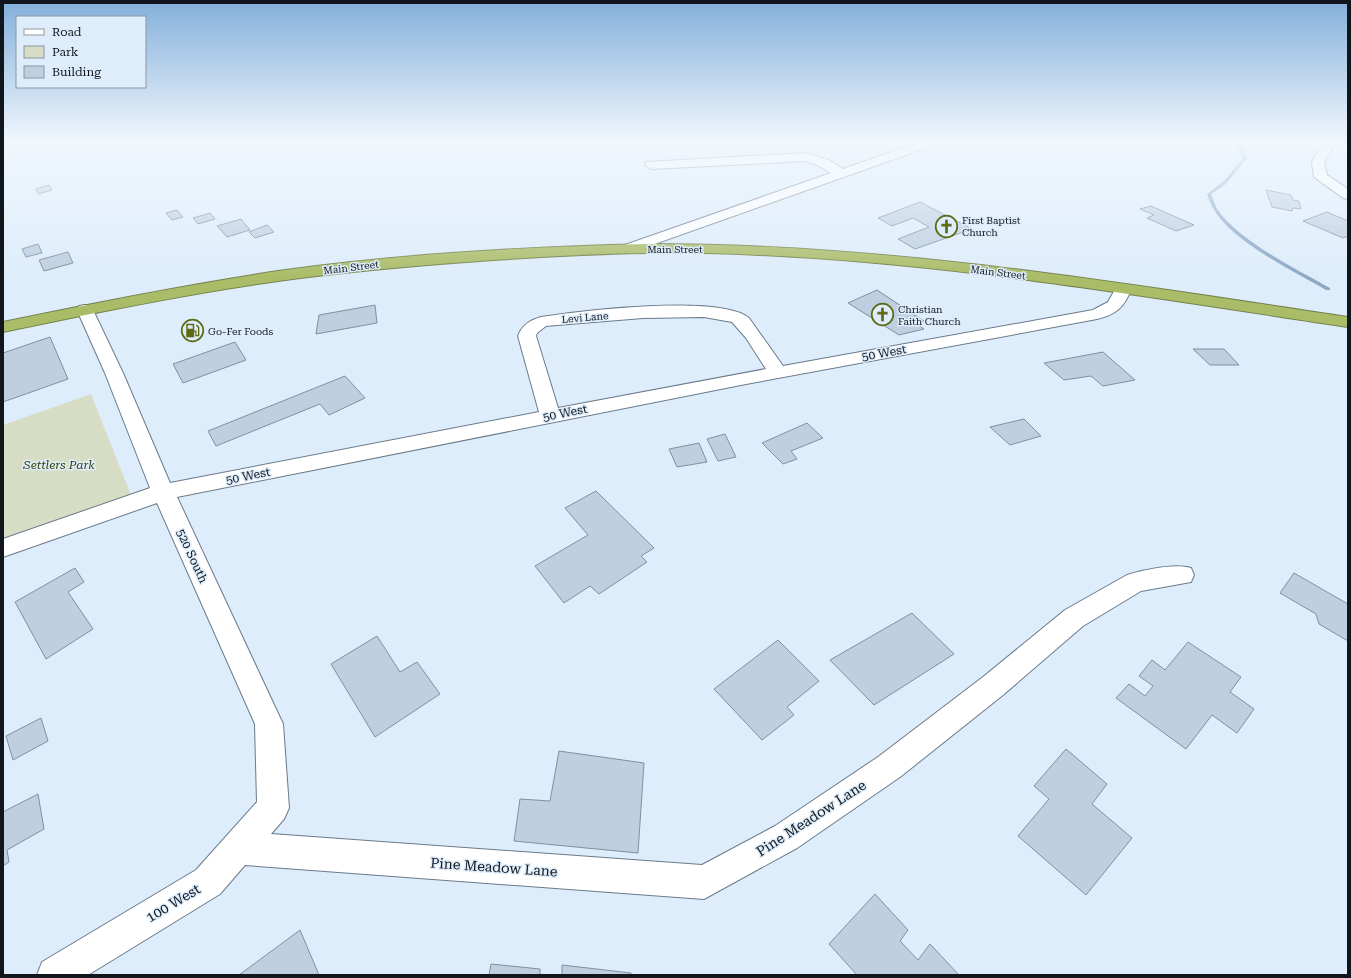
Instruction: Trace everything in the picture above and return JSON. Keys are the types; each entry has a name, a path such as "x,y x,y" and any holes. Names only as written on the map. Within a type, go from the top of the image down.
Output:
{"highway":[{"name":"Main Street","path":"3,327 86,310 259,279 371,265 540,252 627,249 736,249 838,255 949,266 1123,289 1348,322"}],"street":[{"path":"627,249 805,186"},
{"path":"1334,186 1348,195"},
{"name":"50 West","path":"3,548 163,492 778,372 1097,314 1111,309 1118,303 1123,289"},
{"name":"520 South","path":"86,310 114,373 163,492 269,724 273,808"},
{"name":"Levi Lane","path":"550,416 527,336 534,326 549,320 645,312 726,313 734,315 742,321 778,372"},
{"name":"Pine Meadow Lane","path":"238,848 704,882 786,838 889,767 993,686 1074,618 1136,582 1182,575"},
{"name":"100 West","path":"55,975 208,882 273,808"}],"green space":[{"name":"Settlers Park","path":"91,394 132,498 3,549 3,425"}],"building":[{"path":"49,186 52,190 38,194 36,189"},
{"path":"1266,190 1291,195 1293,200 1299,201 1301,209 1293,208 1292,211 1272,207"},
{"name":"First Baptist Church","path":"920,202 972,229 915,249 898,239 929,227 913,218 892,226 878,218"},
{"path":"1151,206 1194,225 1176,231 1147,218 1154,215 1140,209"},
{"path":"177,210 183,217 172,220 166,213"},
{"path":"1327,212 1348,221 1348,236 1343,238 1303,221"},
{"path":"210,213 215,219 198,224 193,218"},
{"path":"241,219 250,230 227,237 217,226"},
{"path":"267,225 274,232 255,238 249,232"},
{"path":"38,244 42,253 26,257 22,249"},
{"path":"68,252 73,263 44,271 39,260"},
{"path":"877,290 924,321 917,324 924,329 899,335 848,303"},
{"path":"375,305 377,323 316,334 319,315"},
{"path":"50,337 68,379 3,402 3,353"},
{"path":"235,342 246,360 183,383 173,364"},
{"path":"1193,349 1224,349 1239,365 1210,365"},
{"path":"1103,352 1135,380 1103,386 1091,376 1064,380 1044,363"},
{"path":"345,376 365,398 329,415 320,404 216,446 208,431"},
{"path":"1024,419 1041,436 1010,445 990,427"},
{"path":"807,423 823,438 791,451 797,459 783,464 762,443"},
{"path":"725,434 736,457 718,461 707,439"},
{"path":"699,443 707,462 677,467 669,449"},
{"path":"596,491 654,548 641,556 647,562 599,594 590,586 564,603 535,566 588,535 565,508"},
{"path":"75,568 84,582 68,592 93,629 46,659 15,602"},
{"path":"1294,573 1348,604 1348,641 1319,624 1316,614 1280,593"},
{"path":"912,613 954,654 874,705 830,660"},
{"path":"377,636 400,672 417,662 440,694 375,737 331,664"},
{"path":"778,640 819,681 787,707 794,715 762,740 714,689"},
{"path":"1188,642 1241,677 1230,692 1254,709 1237,733 1212,715 1186,749 1116,698 1129,684 1145,696 1153,686 1139,676 1152,660 1165,670"},
{"path":"41,718 48,741 13,760 6,736"},
{"path":"1066,749 1107,784 1092,804 1132,838 1086,895 1018,836 1049,799 1034,786"},
{"path":"559,751 644,763 638,853 514,841 520,799 550,801"},
{"path":"38,794 44,829 7,850 9,862 3,866 3,812"},
{"path":"875,894 908,930 900,941 918,960 930,944 959,975 857,975 829,944"},
{"path":"300,930 319,975 239,975"},
{"path":"491,964 540,969 540,975 489,975"},
{"path":"562,965 631,973 631,975 562,975"}],"waterway":[{"path":"1221,186 1209,194 1215,208 1226,222 1241,236 1259,249 1328,289"}],"place":[{"name":"First Baptist Church","path":"947,226"},
{"name":"Christian Faith Church","path":"883,315"},
{"name":"Go-Fer Foods","path":"193,331"}]}
